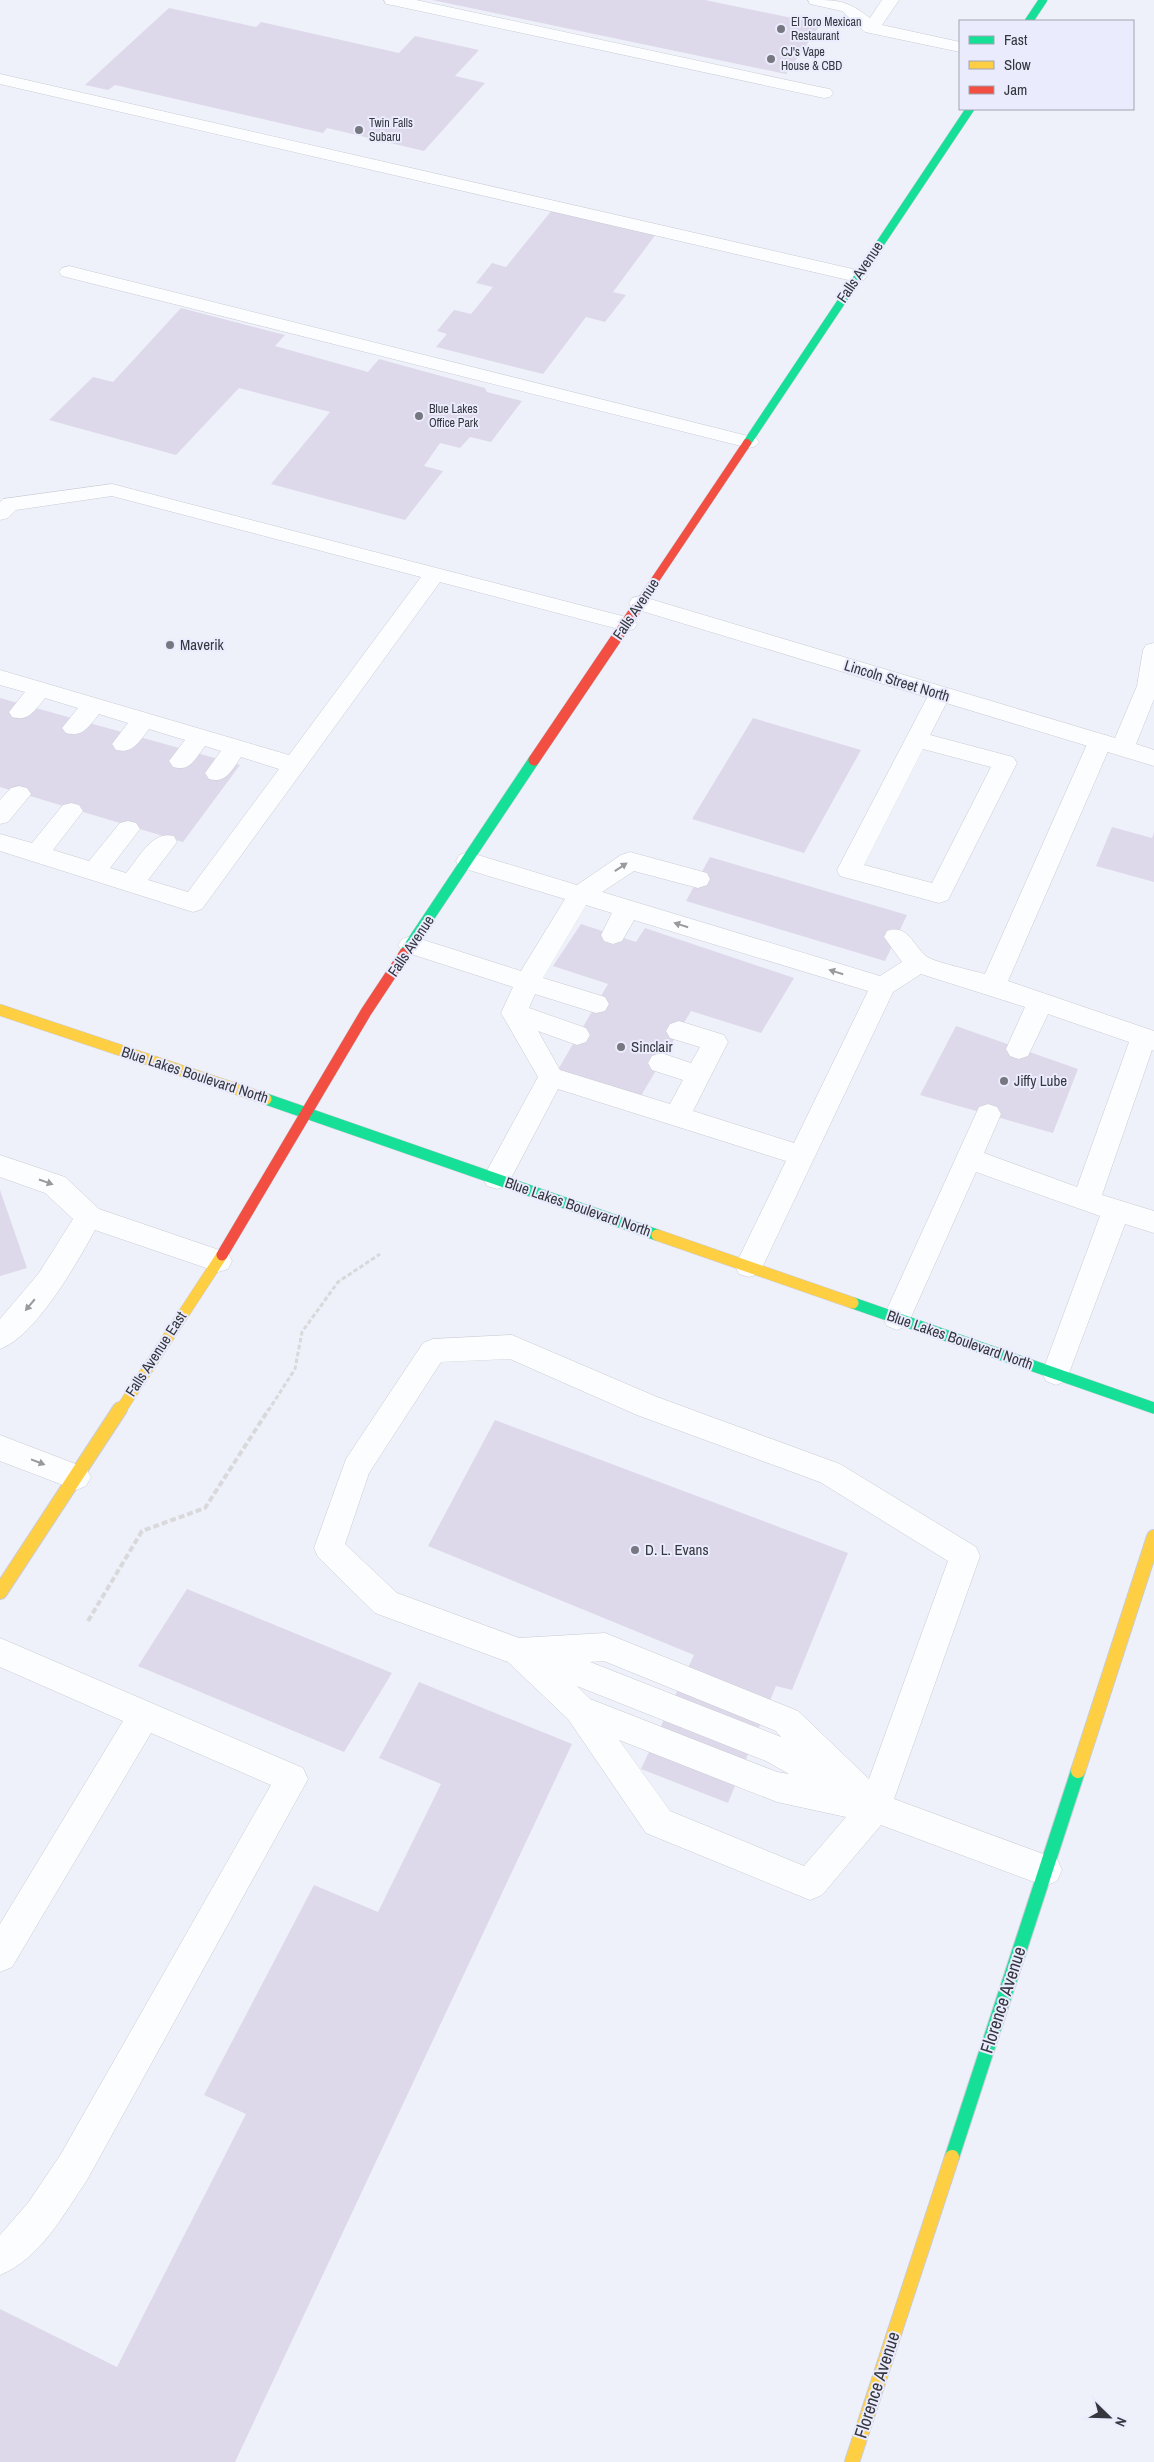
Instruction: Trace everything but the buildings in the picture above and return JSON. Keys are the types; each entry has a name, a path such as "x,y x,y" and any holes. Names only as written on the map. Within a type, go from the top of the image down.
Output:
{"main road":[{"path":"1030,20 1043,0"},
{"name":"Falls Avenue","path":"306,1112 366,1012 969,110"},
{"name":"Blue Lakes Boulevard North","path":"0,1010 306,1112 1154,1408"},
{"name":"Falls Avenue East","path":"0,1592 218,1261 306,1112"},
{"name":"Florence Avenue","path":"852,2462 1154,1537"}],"street":[{"path":"392,0 824,93"},
{"path":"816,0 848,7 871,28 959,47"},
{"path":"871,28 891,0"},
{"path":"0,79 857,276"},
{"path":"69,272 749,442"},
{"path":"0,514 10,504 112,490 626,624"},
{"path":"0,842 193,903 435,574"},
{"name":"Lincoln Street North","path":"640,603 1154,758"},
{"path":"993,986 1111,745 1148,686 1154,650"},
{"path":"1,679 294,764"},
{"path":"20,712 40,689"},
{"path":"916,739 1005,763 939,894 849,870 916,739 940,694"},
{"path":"74,728 94,705"},
{"path":"124,744 144,720"},
{"path":"181,761 200,737"},
{"path":"217,773 236,748"},
{"path":"0,816 19,794"},
{"path":"36,854 71,811"},
{"path":"94,872 128,829"},
{"path":"132,884 165,842"},
{"path":"468,861 883,986"},
{"path":"514,1013 528,981 580,895 630,861 698,878"},
{"path":"613,935 627,909"},
{"path":"896,937 918,964 993,986 1149,1040 1086,1201"},
{"path":"411,946 528,981 585,992"},
{"path":"749,1266 883,986 918,964"},
{"path":"1019,1049 1040,1003"},
{"path":"514,1013 577,1036"},
{"path":"514,1013 551,1077 802,1156"},
{"path":"677,1117 715,1042 679,1031"},
{"path":"661,1063 698,1075"},
{"path":"497,1178 551,1077"},
{"path":"897,1318 988,1114"},
{"path":"967,1158 1086,1201 1154,1222"},
{"path":"0,1166 56,1185 89,1217 218,1261"},
{"path":"1056,1373 1116,1210"},
{"path":"0,1337 15,1324 54,1277 89,1217"},
{"path":"519,1652 580,1709 658,1822 810,1884 875,1807 965,1556 830,1473 647,1406 512,1347 433,1351 356,1468 329,1548 386,1603 589,1676 777,1750 875,1807"},
{"path":"0,1448 76,1477"},
{"path":"0,1652 292,1779 74,2167 35,2225 10,2250 0,2257"},
{"path":"580,1709 777,1787 875,1807 1046,1870"},
{"path":"0,1955 145,1714"}],"path":[{"path":"88,1621 142,1531 205,1508 295,1369 302,1332 338,1282 380,1254"}],"traffic: fast":[{"path":"1030,20 1043,0"},
{"path":"747,443 969,110"},
{"path":"405,953 534,760"},
{"path":"266,1099 657,1235"},
{"path":"853,1303 1154,1408"},
{"path":"952,2157 1078,1771"}],"traffic: slow":[{"path":"0,1010 266,1099"},
{"path":"657,1235 853,1303"},
{"path":"0,1592 222,1255"},
{"path":"1078,1771 1154,1537"},
{"path":"852,2462 952,2157"}],"traffic: jam":[{"path":"534,760 747,443"},
{"path":"222,1255 366,1012 405,953"}],"place":[{"name":"El Toro Mexican Restaurant","path":"781,29"},
{"name":"CJ's Vape House & CBD","path":"771,59"},
{"name":"Twin Falls Subaru","path":"359,130"},
{"name":"Blue Lakes Office Park","path":"419,416"},
{"name":"Maverik","path":"170,645"},
{"name":"Sinclair","path":"621,1047"},
{"name":"Jiffy Lube","path":"1004,1081"},
{"name":"D. L. Evans","path":"635,1550"}]}
